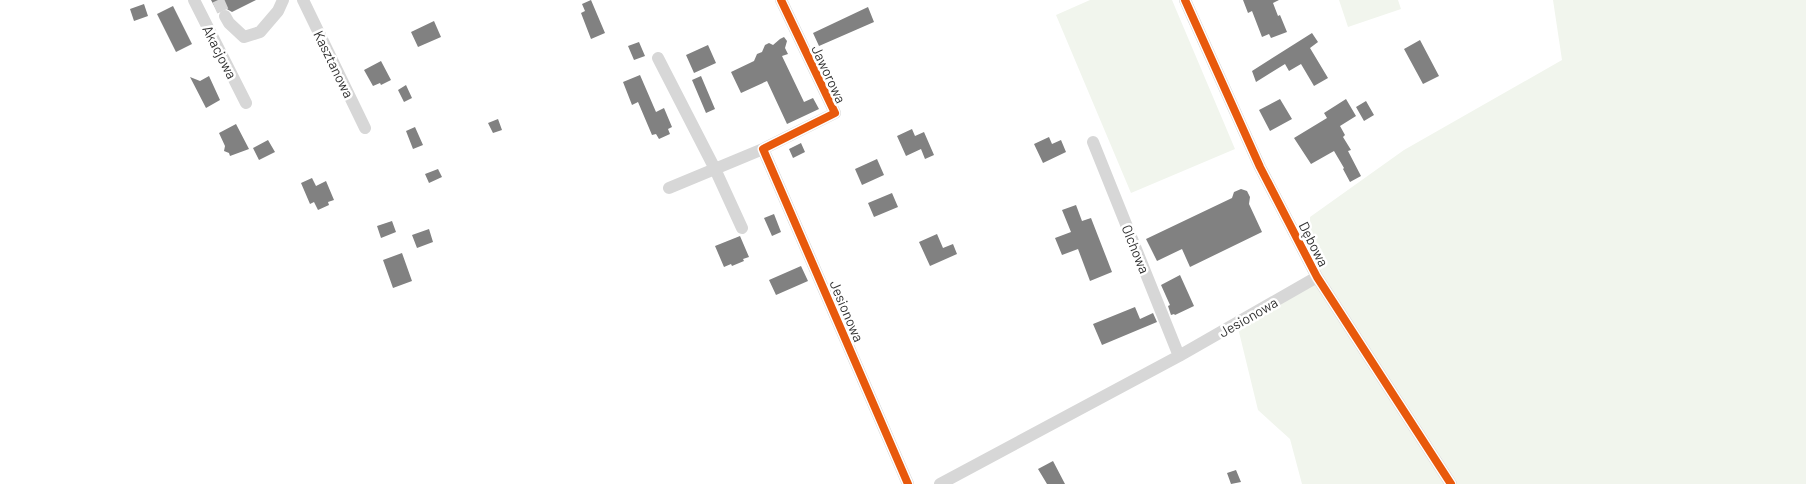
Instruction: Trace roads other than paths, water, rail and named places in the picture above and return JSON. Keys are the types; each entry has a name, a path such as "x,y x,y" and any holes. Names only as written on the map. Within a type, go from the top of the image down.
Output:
{"street":[{"name":"Akacjowa","path":"194,0 246,103"},
{"path":"225,16 229,23 244,37 260,32 278,11 283,0"},
{"name":"Kasztanowa","path":"303,0 365,128"},
{"name":"Jaworowa","path":"669,188 763,149 835,113 781,0"},
{"name":"Dębowa","path":"1185,0 1260,167 1317,277 1451,484"},
{"path":"658,58 715,169 742,228"},
{"name":"Olchowa","path":"1093,142 1179,356"},
{"name":"Jesionowa","path":"763,149 908,484"},
{"name":"Jesionowa","path":"940,484 1179,356 1317,277"}],"tunnel":[{"path":"218,0 225,16"}]}
